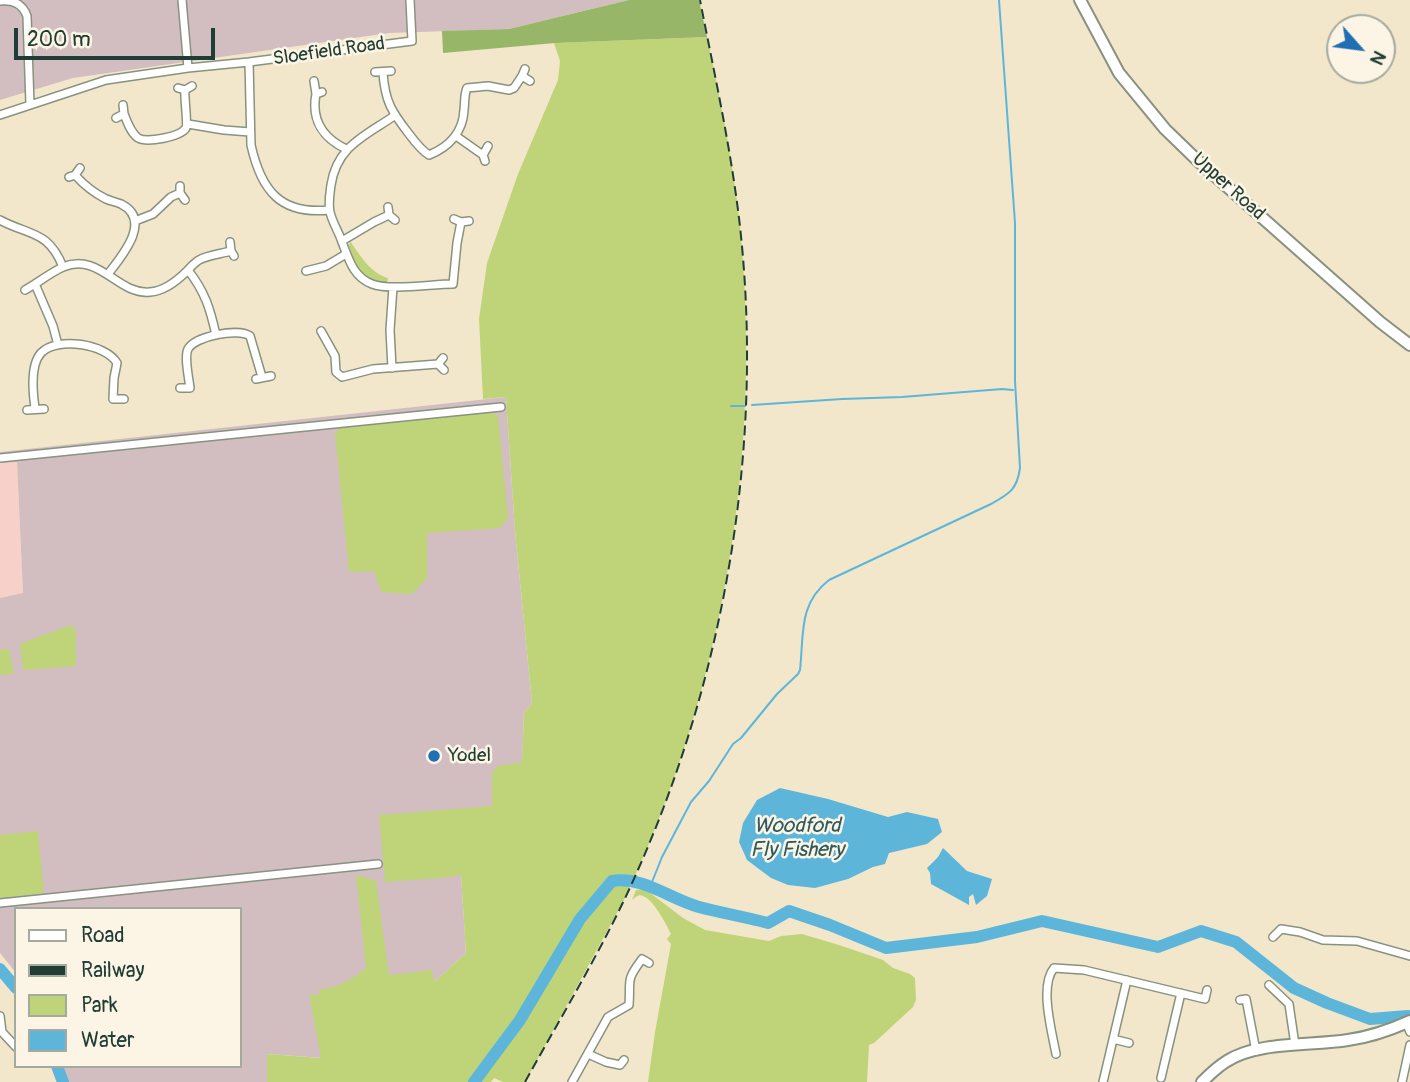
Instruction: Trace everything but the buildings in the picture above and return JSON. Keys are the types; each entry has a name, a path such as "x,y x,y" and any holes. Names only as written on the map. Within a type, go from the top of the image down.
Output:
{"main road":[{"name":"Upper Road","path":"1080,0 1119,73 1165,129 1380,322 1410,345"},
{"path":"1202,1082 1227,1061 1243,1054 1295,1045 1346,1041 1409,1025"}],"street":[{"path":"182,0 188,68"},
{"name":"Sloefield Road","path":"0,115 106,80 412,41 410,0"},
{"path":"0,1 17,3 27,16 30,105"},
{"path":"249,62 250,132 254,157 271,192 278,200 301,210 329,210"},
{"path":"383,72 387,99 394,116 429,155 437,152 456,136 463,121 467,88 464,77"},
{"path":"467,88 488,86 509,90 514,88 523,72 530,81"},
{"path":"314,81 319,93 314,101 320,127 330,141 346,149"},
{"path":"123,105 120,116 138,137 144,140 176,135 185,130 188,124 185,88"},
{"path":"394,116 346,149 332,178 329,210 346,254 354,271 378,286 464,283"},
{"path":"188,124 250,132"},
{"path":"456,136 484,158 488,146"},
{"path":"74,174 92,191 125,207 135,220 131,240 108,274"},
{"path":"135,220 153,214 167,200 182,193"},
{"path":"342,241 391,214"},
{"path":"0,220 47,242 54,249 63,267"},
{"path":"453,284 461,221"},
{"path":"25,290 63,267 80,264 108,274 128,287 150,293 171,284 203,258 232,254 230,242"},
{"path":"306,271 326,265 346,254"},
{"path":"188,271 201,287 216,335"},
{"path":"35,284 58,345"},
{"path":"392,368 390,338 393,287"},
{"path":"321,331 335,356 336,372 340,377 373,369 442,364"},
{"path":"180,388 190,388 186,356 196,342 237,332 245,332 250,336 259,378 271,376"},
{"path":"328,342 336,334"},
{"path":"44,409 31,409 38,356 58,345 86,344 115,359 117,363 111,401 124,399"},
{"path":"0,458 501,407"},
{"path":"0,903 378,864"},
{"path":"1273,937 1281,929 1323,940 1357,942 1410,956"},
{"path":"572,1082 608,1017 629,1005 630,977 643,959"},
{"path":"1065,1047 1056,1051 1047,990 1052,969 1058,967 1084,970 1205,999 1207,990"},
{"path":"1103,1082 1127,981"},
{"path":"1269,985 1290,1004 1295,1045"},
{"path":"1161,1078 1181,993"},
{"path":"1240,1000 1246,999 1256,1051"},
{"path":"0,1016 2,1032 14,1044"},
{"path":"1113,1040 1129,1043"},
{"path":"1402,1082 1410,1045"},
{"path":"588,1054 621,1065"}],"shaded area":[{"path":"0,0 629,0 509,29 389,33 73,78 0,100"},
{"path":"506,397 515,531 532,703 524,713 519,860 461,874 466,953 433,983 391,1063 268,1054 267,1082 67,1082 64,1068 242,1068 242,907 14,907 14,970 0,953 0,598 23,593 17,462 0,463 0,452"},
{"path":"17,462 23,594 0,598 0,463"}],"green space":[{"path":"629,0 699,0 707,37 555,43 443,53 442,31 509,29"},
{"path":"707,37 729,149 741,234 746,344 744,426 737,508 707,669 684,748 657,825 624,900 525,1082 503,1082 494,1078 491,1082 267,1082 267,1054 321,1058 309,995 320,994 319,989 344,983 366,968 356,875 376,881 389,975 432,970 434,982 466,953 461,875 385,882 379,815 492,806 492,772 498,766 522,762 524,713 532,703 515,531 506,397 483,399 479,319 487,263 518,174 558,80 560,61 554,43"},
{"path":"350,241 371,268 388,278 387,283 371,279 361,272 349,246"},
{"path":"491,411 498,416 508,518 500,528 427,533 427,578 412,594 381,592 374,571 349,572 335,433 340,428"},
{"path":"71,625 76,631 76,666 23,670 20,646 22,643"},
{"path":"9,649 14,674 0,675 0,650"},
{"path":"38,831 44,893 0,898 0,835"},
{"path":"645,889 683,918 705,930 769,941 781,936 802,934 883,960 915,978 916,1000 913,1007 869,1045 867,1082 648,1082 671,944 667,939 671,934 647,898 640,895 632,900 636,890"}],"water":[{"name":"Woodford Fly Fishery","path":"780,788 888,817 907,812 938,819 942,832 927,844 889,853 885,864 848,879 815,888 788,885 771,878 747,860 739,842 743,823 757,800"},
{"path":"943,848 967,871 992,879 987,896 976,905 973,894 969,897 969,905 931,884 927,868"}],"waterway":[{"path":"650,887 662,857 691,802 709,781 733,744 798,674 804,621 819,589 829,580 991,504 1007,494 1017,481 1020,468 1015,381 1015,223 999,0"},
{"path":"752,405 1013,390"},
{"path":"731,406 745,406"},
{"path":"474,1082 520,1020 580,919 612,881 623,880 646,885 699,907 768,923 789,911 886,948 977,937 1042,921 1158,947 1201,931 1236,942 1294,988 1327,1003 1370,1019 1408,1016"},
{"path":"0,969 14,986"},
{"path":"58,1068 63,1082"}],"railway":[{"path":"525,1082 612,925 668,795 695,715 716,634 732,551 742,468 747,384 746,301 735,190 700,0"}],"place":[{"name":"Yodel","path":"434,756"}]}
